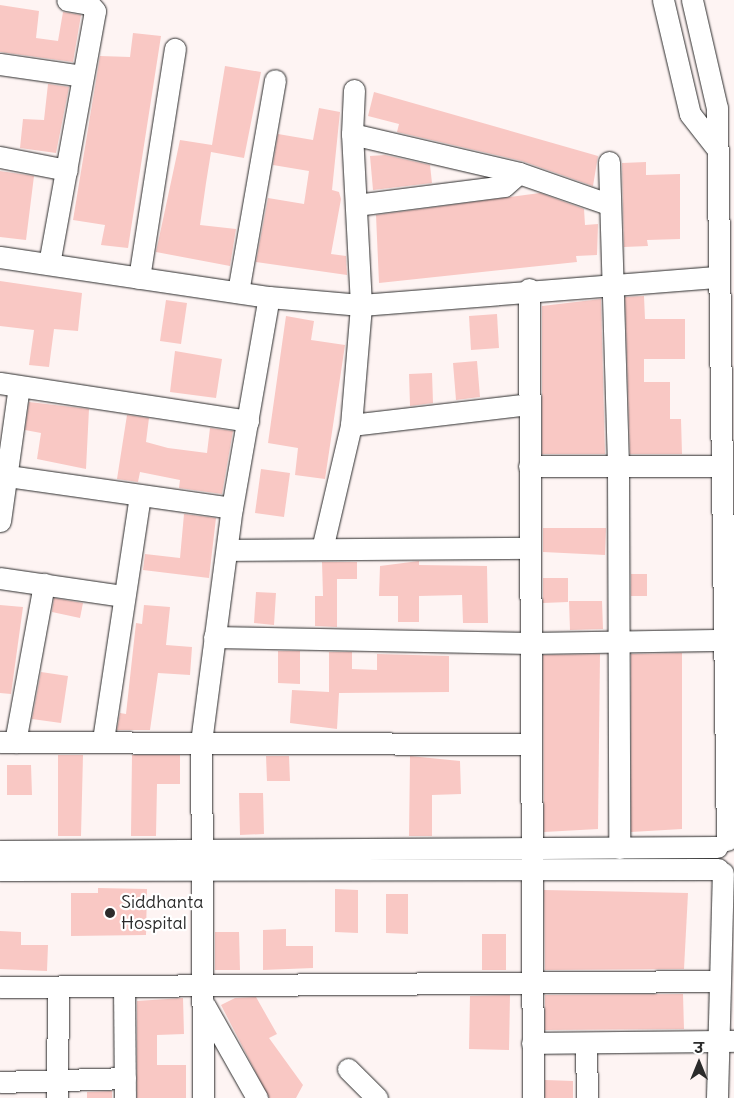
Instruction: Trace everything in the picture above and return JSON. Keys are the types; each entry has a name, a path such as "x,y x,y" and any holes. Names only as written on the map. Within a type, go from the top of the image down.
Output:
{"street":[{"path":"49,264 95,11 89,4 67,0"},
{"path":"663,0 690,114 715,146"},
{"path":"692,0 717,108 715,146 727,228 719,277 720,466 727,489 724,640 730,702 726,842 713,858 725,872 720,981 726,1041 718,1098"},
{"path":"138,278 175,49"},
{"path":"0,64 82,76"},
{"path":"238,292 275,80"},
{"path":"322,549 351,425 361,305 352,134 354,90"},
{"path":"352,134 519,173 608,204"},
{"path":"0,157 67,170"},
{"path":"609,162 608,204 613,284 618,468 619,848"},
{"path":"356,205 504,186 519,173"},
{"path":"0,257 269,297 361,305 529,289 719,277"},
{"path":"529,289 533,1098"},
{"path":"203,1098 205,1006 201,742 232,508 269,297"},
{"path":"0,521 8,476 10,385 248,421"},
{"path":"351,425 529,404"},
{"path":"529,466 618,468 720,466"},
{"path":"8,476 232,508"},
{"path":"103,740 140,496"},
{"path":"227,550 530,548"},
{"path":"0,578 124,596"},
{"path":"44,584 8,742 103,740 530,744"},
{"path":"214,637 619,643 724,640"},
{"path":"531,859 619,848 726,842"},
{"path":"0,851 204,862"},
{"path":"0,870 204,862 531,859 725,872"},
{"path":"0,988 204,985 304,988 532,982 720,981"},
{"path":"0,1082 57,1090 125,1088 124,986"},
{"path":"57,1090 58,987"},
{"path":"205,1006 257,1098"},
{"path":"532,1043 726,1041"},
{"path":"586,1043 587,1098"},
{"path":"348,1068 377,1098"}],"building":[{"path":"0,5 39,11 36,38 58,41 63,12 81,15 73,62 0,52"},
{"path":"133,33 161,36 128,248 101,245 105,225 73,220 100,56 130,57"},
{"path":"225,66 261,72 244,158 211,152 206,183 200,225 236,229 230,266 156,252 180,140 212,145"},
{"path":"48,84 69,87 56,153 20,148 23,119 44,120"},
{"path":"374,92 598,156 593,186 522,161 397,132 399,124 368,116"},
{"path":"319,108 340,112 332,190 339,192 341,199 331,254 346,256 347,275 256,262 268,198 304,204 309,171 273,165 278,134 313,140"},
{"path":"385,155 430,165 432,183 373,190 370,156"},
{"path":"646,162 646,175 680,174 680,239 647,240 648,246 624,247 622,163"},
{"path":"0,171 34,176 26,240 0,237"},
{"path":"540,193 584,209 585,225 598,224 597,255 576,256 577,262 379,283 376,215"},
{"path":"0,281 82,293 78,331 54,329 49,367 29,365 34,330 0,326"},
{"path":"644,296 645,319 685,319 685,359 644,359 644,382 670,382 670,419 681,419 682,454 630,454 625,297"},
{"path":"601,299 605,454 542,454 542,306"},
{"path":"166,300 187,303 181,344 160,341"},
{"path":"497,314 499,348 471,350 469,316"},
{"path":"286,316 314,321 311,340 345,345 325,479 295,475 298,448 268,443"},
{"path":"175,351 222,359 216,398 170,392"},
{"path":"477,361 480,397 456,400 453,363"},
{"path":"432,373 433,403 410,406 409,374"},
{"path":"29,402 89,409 86,469 37,459 41,433 25,430"},
{"path":"127,415 149,418 146,442 168,448 207,453 210,428 233,431 222,494 179,488 180,480 140,472 138,482 117,479"},
{"path":"261,469 290,473 284,517 255,513"},
{"path":"184,514 216,518 209,578 143,570 145,554 180,558"},
{"path":"543,528 606,528 605,555 543,552"},
{"path":"419,561 419,565 487,566 488,623 463,623 462,595 419,596 419,622 398,622 398,596 379,596 380,566"},
{"path":"322,562 357,562 357,579 337,579 337,627 315,626 315,596 323,596"},
{"path":"631,574 647,574 647,596 631,596"},
{"path":"543,578 568,578 568,602 543,603"},
{"path":"256,592 276,593 274,625 254,623"},
{"path":"54,598 83,603 80,618 52,612"},
{"path":"569,601 602,601 603,629 570,630"},
{"path":"0,605 23,607 11,694 0,693"},
{"path":"144,605 170,607 166,645 192,647 190,675 158,673 150,730 117,730 120,713 126,714 136,623 142,624"},
{"path":"278,651 300,651 300,684 278,683"},
{"path":"329,652 352,652 352,669 377,670 377,654 449,656 449,692 339,693 337,729 290,723 292,690 329,692"},
{"path":"682,653 682,829 631,832 631,654"},
{"path":"600,654 598,829 544,832 543,655"},
{"path":"41,672 68,676 61,723 32,719"},
{"path":"58,755 83,755 81,836 58,836"},
{"path":"132,755 180,755 180,784 157,784 156,836 131,836"},
{"path":"266,756 289,756 290,781 267,781"},
{"path":"410,756 460,761 461,794 432,795 432,836 409,836"},
{"path":"7,765 31,765 32,795 7,795"},
{"path":"239,793 263,793 264,834 240,835"},
{"path":"98,888 147,889 146,935 71,936 71,893 98,893"},
{"path":"335,889 358,890 358,933 335,932"},
{"path":"544,890 688,893 684,969 545,970"},
{"path":"386,894 408,894 408,934 386,933"},
{"path":"286,929 286,946 313,946 313,968 263,970 263,930"},
{"path":"0,931 21,932 21,945 48,945 47,971 0,969"},
{"path":"215,932 239,932 240,970 215,970"},
{"path":"482,934 506,934 506,970 482,970"},
{"path":"683,994 684,1029 545,1030 545,995"},
{"path":"510,995 509,1050 469,1049 470,996"},
{"path":"256,997 277,1034 269,1038 303,1085 296,1098 269,1098 221,1005 235,998"},
{"path":"183,998 184,1034 157,1035 157,1065 186,1065 186,1098 137,1098 137,1001"},
{"path":"545,1080 573,1081 573,1098 545,1098"},
{"path":"112,1091 112,1098 87,1098 87,1092"}],"place":[{"name":"Siddhanta Hospital","path":"110,913"}]}
